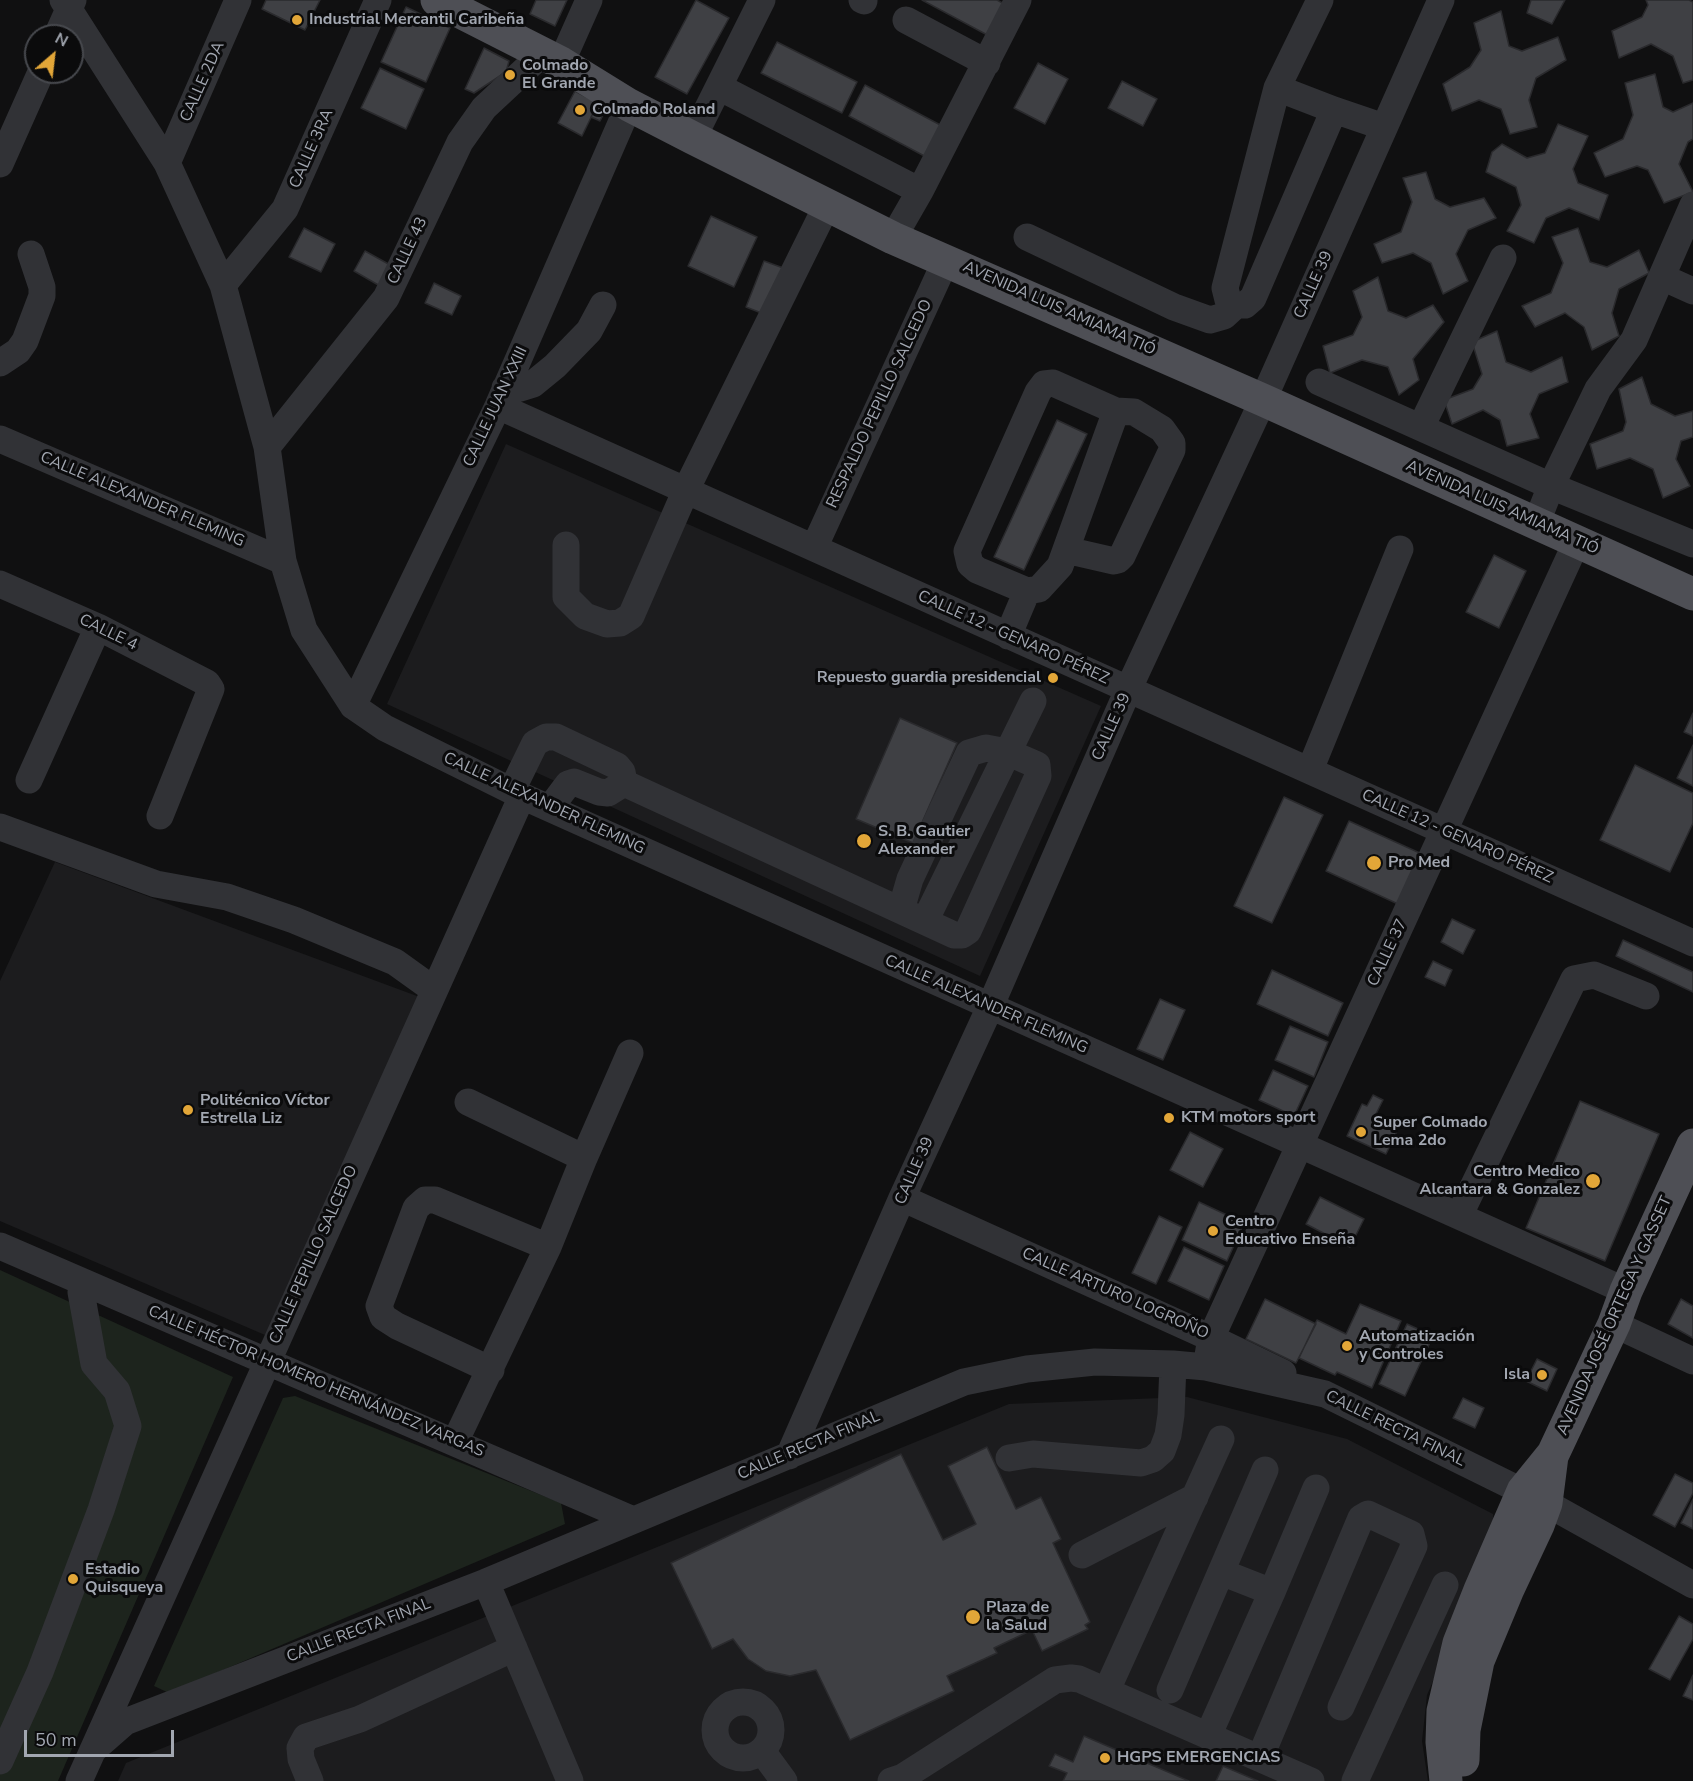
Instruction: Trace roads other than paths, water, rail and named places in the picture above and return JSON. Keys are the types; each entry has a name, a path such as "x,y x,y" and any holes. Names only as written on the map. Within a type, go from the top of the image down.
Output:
{"main road":[{"name":"AVENIDA LUIS AMIAMA TIÓ","path":"436,0 552,58 629,105 893,238 1263,400 1693,594"},
{"name":"AVENIDA JOSÉ ORTEGA Y GASSET","path":"1446,1781 1442,1742 1443,1711 1460,1643 1534,1497 1693,1145"},
{"name":"AVENIDA JOSÉ ORTEGA Y GASSET","path":"1464,1781 1464,1730 1478,1661 1508,1589 1529,1547 1534,1497"}],"street":[{"name":"CALLE 2DA","path":"167,163 238,0"},
{"name":"CALLE 3RA","path":"223,285 285,209 378,0"},
{"path":"552,58 589,0"},
{"path":"693,138 762,0"},
{"path":"893,238 920,191 1018,0"},
{"path":"1320,0 1277,88 1225,288 1228,300 1236,305 1245,305 1253,298 1334,110"},
{"name":"CALLE 39","path":"789,1456 902,1198 990,1007 1128,690 1263,400 1441,0"},
{"path":"68,3 167,163 223,285 267,447 283,561 304,630 353,706"},
{"path":"61,24 68,3"},
{"path":"906,20 987,63"},
{"name":"CALLE 43","path":"267,447 386,298 460,142 484,108 552,58"},
{"path":"0,164 36,84"},
{"path":"719,87 920,191"},
{"path":"1277,88 1384,127"},
{"name":"CALLE JUAN XXIII","path":"353,706 502,397 629,105"},
{"path":"566,545 566,597 585,616 607,624 620,623 631,615 686,490 827,205"},
{"path":"1536,524 1551,486 1598,389 1634,340 1693,205"},
{"path":"1027,237 1174,307 1210,320 1224,316 1236,305"},
{"path":"0,363 18,351 25,341 42,296 42,288 31,254"},
{"path":"1421,427 1503,258"},
{"name":"RESPALDO PEPILLO SALCEDO","path":"814,548 946,260"},
{"path":"1662,276 1693,291"},
{"path":"502,397 533,384 555,366 589,331 603,305"},
{"path":"1319,382 1551,486 1693,544"},
{"path":"1066,550 1114,561 1122,556 1172,450 1172,443 1162,429 1134,412 1116,411 1053,383 1044,384 1038,392 967,551 970,564 977,570 1028,591 1039,589 1048,581 1060,566 1116,411"},
{"name":"CALLE 12 - GENARO PÉREZ","path":"502,397 686,490 1693,943"},
{"name":"CALLE ALEXANDER FLEMING","path":"0,439 283,561"},
{"name":"CALLE 37","path":"1206,1367 1210,1338 1577,541"},
{"path":"1310,770 1400,549"},
{"name":"CALLE 4","path":"0,584 98,627 207,683 211,689 160,816"},
{"path":"1008,636 1028,591"},
{"path":"29,780 98,627"},
{"path":"925,921 1033,702"},
{"name":"CALLE ALEXANDER FLEMING","path":"353,706 385,728 517,793 1626,1291"},
{"name":"CALLE PEPILLO SALCEDO","path":"79,1781 434,990 517,793 535,743 546,737 556,737 617,766 622,772 624,783"},
{"path":"550,808 568,784 574,782 599,792 608,793 624,783 954,935 962,935 968,931 1038,776 1037,765 1007,752 986,748 969,753 910,879 901,910"},
{"path":"0,827 156,884 227,897 294,920 395,962 434,990"},
{"path":"1459,1216 1574,979 1594,975 1646,996"},
{"path":"455,1442 548,1247 630,1053"},
{"path":"468,1102 584,1158"},
{"name":"CALLE ARTURO LOGROÑO","path":"902,1198 1210,1338 1325,1394"},
{"path":"491,1370 397,1326 383,1317 379,1306 416,1208 425,1200 435,1200 548,1247"},
{"name":"CALLE HÉCTOR HOMERO HERNÁNDEZ VARGAS","path":"0,1246 633,1520"},
{"path":"0,1761 40,1672 101,1510 128,1426 117,1391 94,1364 81,1292 83,1282"},
{"path":"1614,1324 1693,1361"},
{"name":"CALLE RECTA FINAL","path":"93,1750 125,1722 486,1582 964,1382 1028,1369 1095,1362 1173,1364 1206,1367 1325,1394 1534,1497"},
{"path":"1009,1458 1033,1454 1141,1463 1153,1459 1162,1451 1168,1436 1173,1364"},
{"path":"1107,1690 1221,1439"},
{"path":"1170,1690 1265,1470"},
{"path":"1208,1736 1316,1488"},
{"path":"1082,1554 1195,1497"},
{"path":"1534,1497 1693,1585"},
{"path":"1260,1758 1361,1518 1368,1514 1412,1534 1414,1546 1341,1707"},
{"path":"1221,1572 1272,1592"},
{"path":"486,1582 570,1781"},
{"path":"1354,1781 1445,1585"},
{"path":"1373,1634 1415,1651"},
{"path":"310,1781 301,1759 300,1748 306,1737 360,1719 514,1647"},
{"path":"891,1781 903,1777 1054,1680 1064,1678 1079,1679 1107,1690 1311,1781"},
{"path":"762,1751 784,1781"}],"place":[{"name":"Industrial Mercantil Caribeña","path":"297,20"},
{"name":"Colmado El Grande","path":"510,75"},
{"name":"Colmado Roland","path":"580,110"},
{"name":"Repuesto guardia presidencial","path":"1053,678"},
{"name":"S. B. Gautier Alexander","path":"864,841"},
{"name":"Pro Med","path":"1374,863"},
{"name":"Politécnico Víctor Estrella Liz","path":"188,1110"},
{"name":"KTM motors sport","path":"1169,1118"},
{"name":"Super Colmado Lema 2do","path":"1361,1132"},
{"name":"Centro Medico Alcantara & Gonzalez","path":"1593,1181"},
{"name":"Centro Educativo Enseña","path":"1213,1231"},
{"name":"Automatización y Controles","path":"1347,1346"},
{"name":"Isla","path":"1542,1375"},
{"name":"Estadio Quisqueya","path":"73,1579"},
{"name":"Plaza de la Salud","path":"973,1617"},
{"name":"HGPS EMERGENCIAS","path":"1105,1758"}]}
